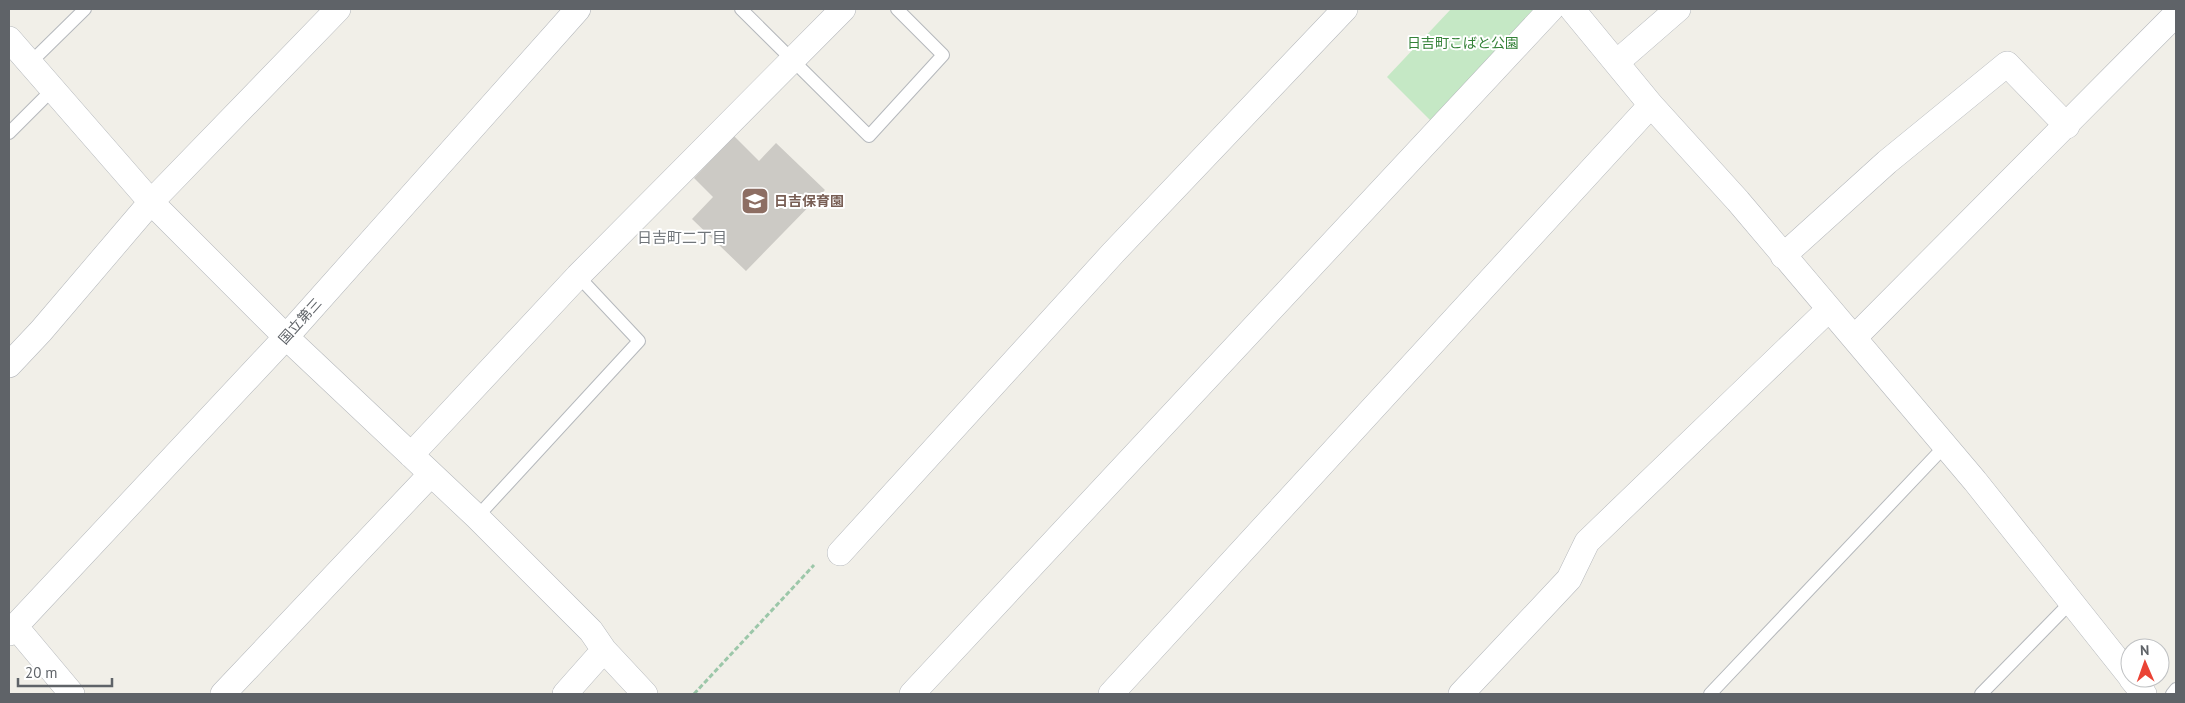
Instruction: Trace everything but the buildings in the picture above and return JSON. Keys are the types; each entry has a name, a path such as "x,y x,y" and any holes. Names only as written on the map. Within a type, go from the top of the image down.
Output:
{"street":[{"path":"9,366 151,202 338,9"},
{"name":"国立第三","path":"12,630 286,337 578,9"},
{"path":"410,455 578,276 843,9"},
{"path":"840,553 1106,261 1345,9"},
{"path":"912,694 1551,9"},
{"path":"1572,9 1651,105 1738,202 2021,537 2120,663"},
{"path":"1617,62 1678,9"},
{"path":"1854,338 2176,14"},
{"path":"9,40 31,62 52,90 151,202 286,337 477,517 590,630 604,650 645,694"},
{"path":"1784,256 1887,162 2007,64 2066,126"},
{"path":"1111,694 1651,105"},
{"path":"1461,694 1569,579 1587,542 1828,310"},
{"path":"223,694 431,474"},
{"path":"12,630 72,694"},
{"path":"565,694 604,650"}],"lane":[{"path":"31,62 85,9"},
{"path":"741,9 869,136 943,55 897,9"},
{"path":"9,133 52,90"},
{"path":"477,517 639,341 578,276"},
{"path":"1710,694 1944,446"},
{"path":"1981,694 2071,602"},
{"path":"2172,694 2176,690"}],"path":[{"path":"694,694 828,550 840,553"}],"green space":[{"name":"日吉町こばと公園","path":"1451,9 1539,9 1432,122 1387,77"}],"place":[{"name":"日吉保育園","path":"755,201"}],"district":[{"name":"日吉町二丁目","path":"682,238"}]}
